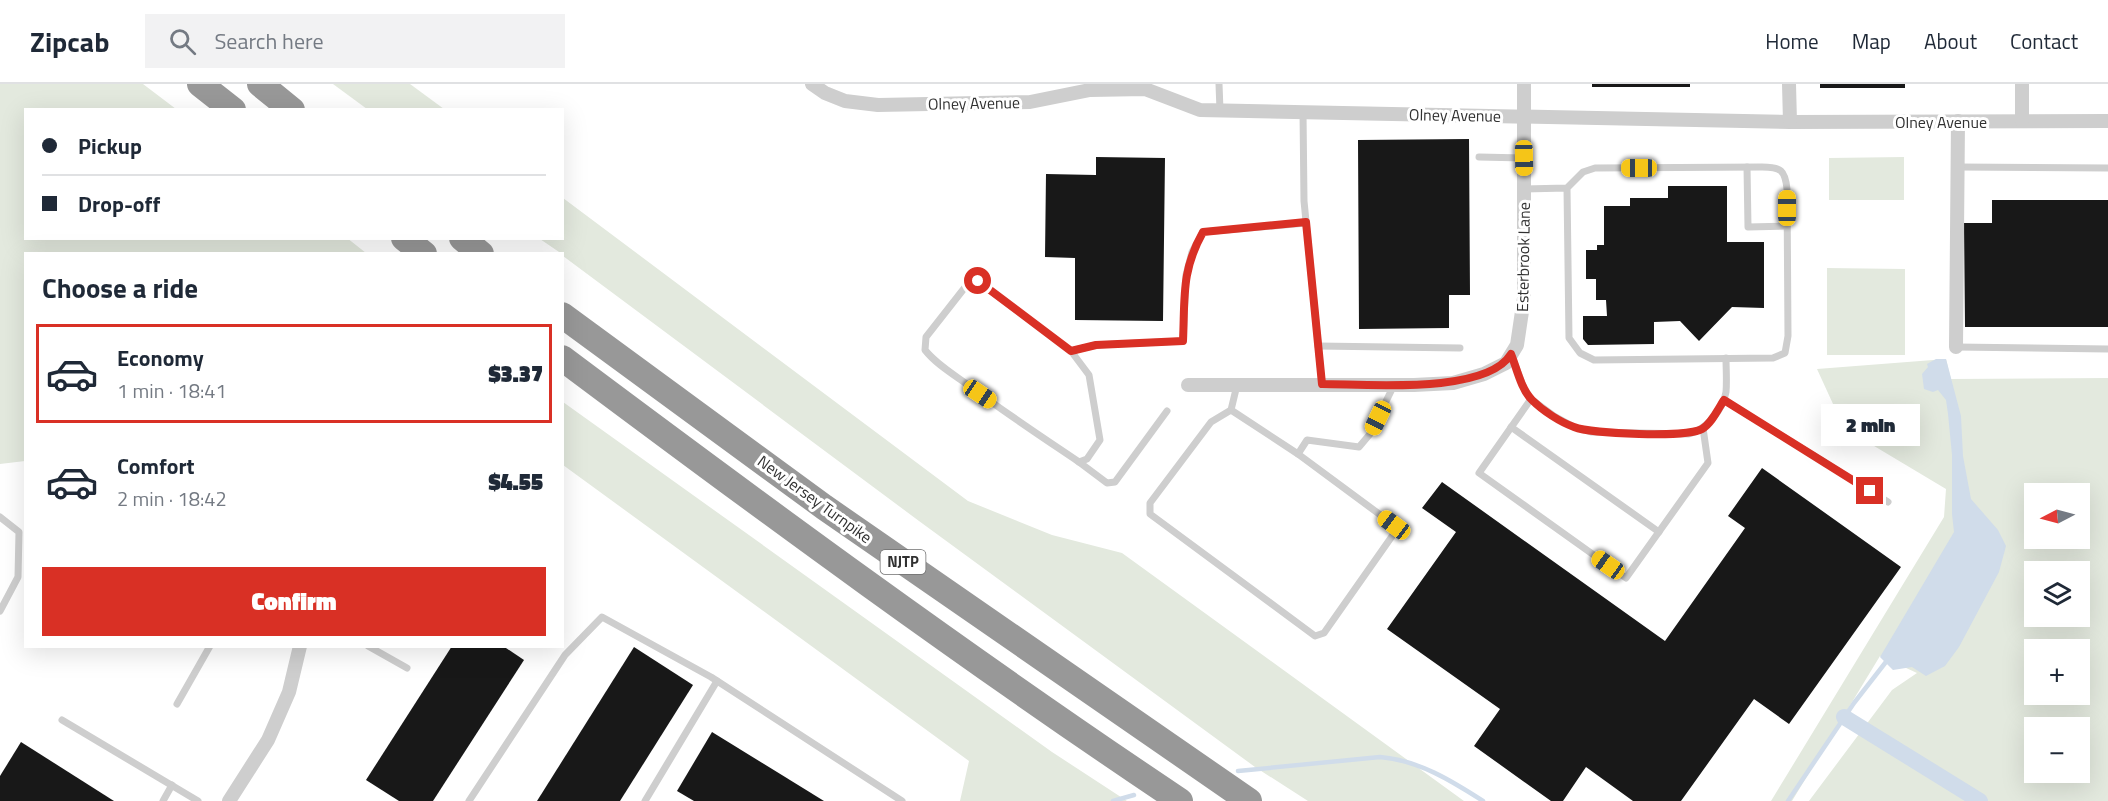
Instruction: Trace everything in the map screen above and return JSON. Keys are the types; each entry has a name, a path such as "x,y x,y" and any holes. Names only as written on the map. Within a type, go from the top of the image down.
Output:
{"highway":[{"path":"200,84 230,108"},
{"path":"260,84 290,108"},
{"path":"406,240 422,252"},
{"path":"464,240 479,252"},
{"name":"New Jersey Turnpike","path":"564,316 824,507 1249,801"},
{"name":"NJTP","path":"564,359 790,528 1066,725 1180,801"}],"street":[{"name":"Olney Avenue","path":"812,84 825,93 845,101 878,105 1030,102 1090,90 1145,89 1200,110 1790,122 2108,121"},
{"name":"Esterbrook Lane","path":"1511,355 1517,345 1524,298 1524,84"},
{"path":"1789,84 1790,122"},
{"path":"2022,84 2022,122"},
{"path":"1956,347 1958,122"},
{"path":"1188,385 1453,383 1484,374 1506,363 1511,355"},
{"path":"228,801 268,740 289,692 300,648"}],"lane":[{"path":"1219,84 1220,110"},
{"path":"1303,112 1304,201 1322,384"},
{"path":"1479,157 1524,158"},
{"path":"1747,167 1748,227 1787,226"},
{"path":"1524,189 1567,188 1583,172 1596,168 1773,167 1782,170 1786,177 1787,189 1788,336 1785,353 1773,358 1594,360 1580,353 1569,338 1567,188"},
{"path":"1957,167 2108,168"},
{"path":"1071,351 1096,345 1183,341 1186,275 1192,252 1203,232 1306,222"},
{"path":"1079,462 1087,459 1100,440 1089,375 1071,351 978,281 966,286 926,337 925,350 980,394 1107,483 1115,482 1167,411"},
{"path":"1318,346 1460,348"},
{"path":"1956,347 2108,349"},
{"path":"1511,355 1531,399 1574,427 1591,432 1689,434 1708,425 1724,400 1726,358"},
{"path":"1231,410 1298,454 1394,525 1395,532 1324,633 1315,636 1150,514 1150,502 1211,422 1231,410 1237,384"},
{"path":"1298,454 1307,440 1359,447 1370,434 1394,385"},
{"path":"1531,399 1479,473 1626,578 1708,463 1703,428"},
{"path":"1724,400 1888,502"},
{"path":"1511,427 1659,532"},
{"path":"0,517 19,532 18,577 0,611"},
{"path":"470,801 565,655 602,617 717,681 902,801"},
{"path":"177,704 209,648"},
{"path":"372,648 407,668"},
{"path":"645,801 717,681"},
{"path":"62,720 198,801"},
{"path":"163,801 172,785"}],"shaded area":[{"path":"0,84 143,84 175,108 24,108 24,240 350,240 365,252 24,252 24,461 0,464"},
{"path":"333,84 410,84 443,108 366,108"},
{"path":"1904,157 1904,200 1829,200 1829,158"},
{"path":"564,199 968,501 1052,535 1122,553 1464,801 1308,801 1255,767 919,521 564,257 564,252 559,252 541,240 564,240"},
{"path":"1827,268 1905,269 1905,355 1827,355"},
{"path":"1946,359 1951,379 2108,378 2108,801 1809,801 1892,690 1917,673 1880,656 1792,801 1771,801 1944,517 1946,489 1844,428 1817,369"},
{"path":"564,403 1052,752 1127,801 960,801 969,761 564,466"}],"water":[{"path":"1936,359 1946,359 1961,416 1963,456 1971,499 1998,530 2006,546 1999,572 1959,647 1945,666 1926,676 1912,667 1893,670 1880,657 1954,532 1952,455 1946,400 1938,390 1933,392 1924,389 1922,374 1928,367 1927,364"}],"building":[{"path":"1592,84 1690,84 1690,87 1592,87"},
{"path":"1820,84 1905,84 1905,88 1820,88"},
{"path":"1469,139 1470,295 1449,295 1449,328 1359,329 1358,140"},
{"path":"1096,157 1165,158 1163,321 1075,320 1075,258 1045,257 1046,174 1096,175"},
{"path":"1668,186 1727,186 1727,242 1764,242 1764,308 1732,307 1699,341 1680,321 1654,322 1654,344 1588,345 1583,339 1583,316 1607,316 1606,300 1596,300 1596,279 1586,279 1586,250 1597,250 1597,245 1604,245 1604,206 1630,206 1630,198 1668,198"},
{"path":"1992,200 2108,200 2108,327 1965,327 1964,223 1992,223"},
{"path":"1762,468 1901,567 1789,724 1754,699 1681,801 1633,801 1586,767 1563,801 1551,801 1474,746 1500,709 1387,629 1456,532 1422,508 1442,482 1665,641 1745,528 1728,516"},
{"path":"634,647 693,685 620,801 537,801"},
{"path":"451,648 506,648 524,660 433,801 399,801 366,780"},
{"path":"712,732 824,801 694,801 677,791"},
{"path":"21,742 114,801 0,801 0,776"}],"waterway":[{"path":"1788,801 1854,703 1889,658"},
{"path":"1844,717 1980,801"},
{"path":"1238,771 1380,757 1421,767 1447,779 1483,801"},
{"path":"1113,801 1134,795"}],"route":[{"path":"978,281 1071,351 1096,345 1183,341 1186,275 1192,252 1203,232 1306,222 1322,384 1453,383 1484,374 1506,363 1511,354 1531,399 1574,427 1591,432 1689,434 1708,425 1724,400 1870,491"}]}
